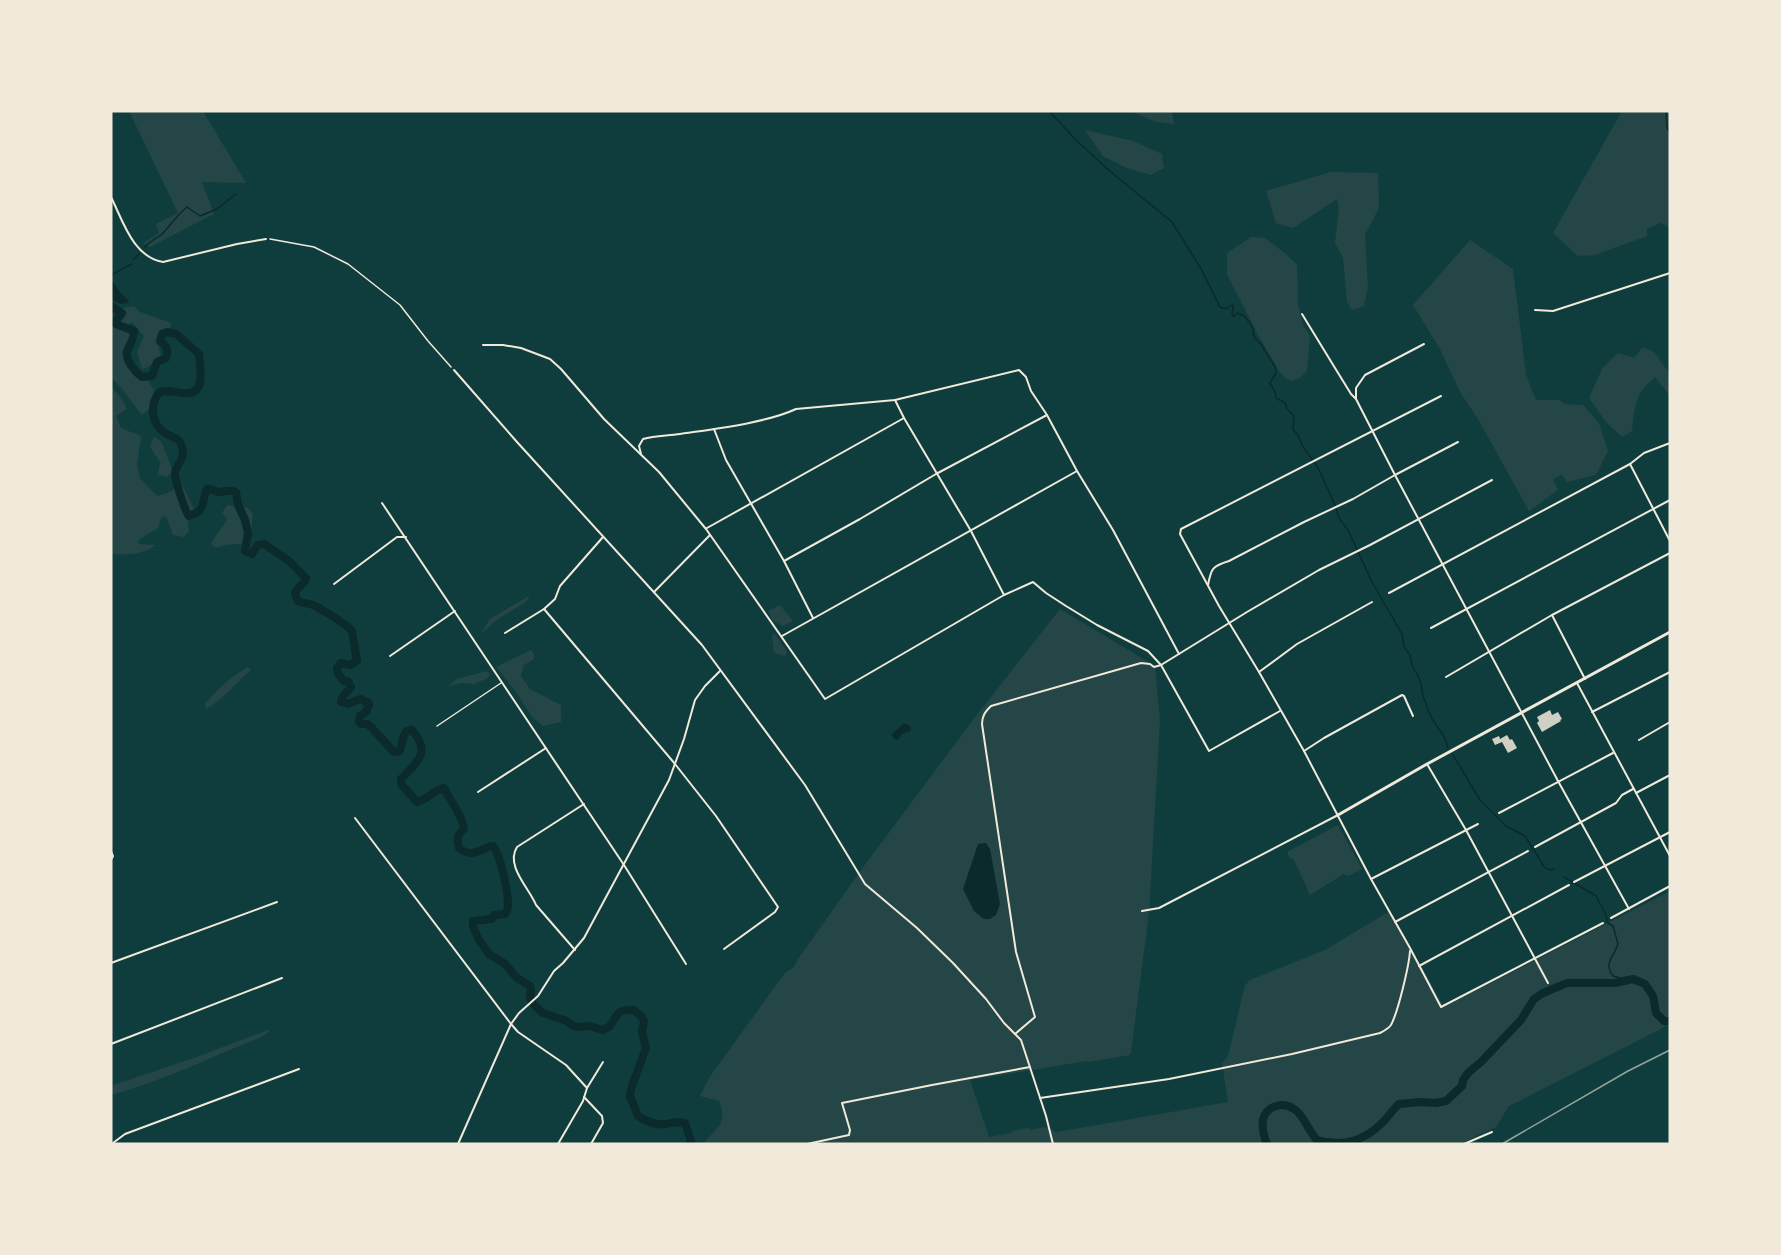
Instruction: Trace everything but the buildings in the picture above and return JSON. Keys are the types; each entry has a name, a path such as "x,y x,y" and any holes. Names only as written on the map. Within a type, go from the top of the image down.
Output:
{"street":[{"path":"111,197 136,245 142,253 157,261 163,262 266,239"},
{"path":"1535,310 1552,311 1670,273"},
{"path":"1302,314 1356,399 1558,781 1629,909"},
{"path":"1356,399 1356,388 1365,375 1424,344"},
{"path":"483,345 521,348 550,359 561,369 604,419 659,472 706,529 825,699 1004,595 1033,582 1074,611 1148,651 1161,665 1209,751 1280,711"},
{"path":"454,370 702,645 805,785 865,884 925,935 986,999 1020,1040 1053,1144"},
{"path":"641,454 639,447 643,440 655,435 676,435 714,429 783,415 796,409 895,400 1018,370 1026,377 1031,391 1113,530 1180,654"},
{"path":"1441,396 1181,529 1180,534 1304,752 1441,1007 1603,922"},
{"path":"895,400 971,531 1004,595"},
{"path":"784,561 936,474 1047,415"},
{"path":"706,529 904,418"},
{"path":"714,429 726,460 784,561 813,618"},
{"path":"1208,586 1212,570 1216,566 1333,510 1395,474 1458,442"},
{"path":"1389,593 1630,464 1644,453 1670,443"},
{"path":"1630,464 1670,541"},
{"path":"782,636 1077,471"},
{"path":"1015,1034 1035,1017 1016,952 983,715 991,706 1141,663 1154,667 1161,665 1319,570 1492,480"},
{"path":"1431,628 1670,500"},
{"path":"382,503 584,804 686,964"},
{"path":"654,592 710,535"},
{"path":"334,584 397,537 406,537"},
{"path":"505,633 544,609 555,599 560,586 603,537"},
{"path":"1446,677 1552,615 1670,553"},
{"path":"1259,672 1297,644 1372,602"},
{"path":"544,609 716,816 778,907 775,912 724,949"},
{"path":"390,656 456,611"},
{"path":"1552,615 1585,679"},
{"path":"1142,911 1159,908 1338,815 1670,632"},
{"path":"458,1144 511,1024 519,1013 533,1001 554,971 584,938 675,764 696,700 705,686 720,671"},
{"path":"1592,712 1670,672"},
{"path":"1577,683 1670,856"},
{"path":"1304,752 1324,738 1402,695 1413,716"},
{"path":"1639,740 1670,722"},
{"path":"478,792 546,748"},
{"path":"1499,813 1613,753"},
{"path":"1427,764 1548,983"},
{"path":"1636,794 1670,775"},
{"path":"1535,847 1616,804 1622,795 1633,789"},
{"path":"575,950 536,905 524,886 514,858 517,847 584,804"},
{"path":"355,818 511,1024 518,1032 566,1065 587,1088"},
{"path":"1371,879 1478,824"},
{"path":"1574,882 1670,832"},
{"path":"111,851 113,856 111,860"},
{"path":"1395,922 1528,851"},
{"path":"1419,966 1569,885"},
{"path":"1611,918 1670,886"},
{"path":"111,963 277,902"},
{"path":"1040,1098 1272,1059 1380,1033 1390,1027 1405,978 1410,948"},
{"path":"111,1044 282,978"},
{"path":"558,1144 603,1062"},
{"path":"807,1144 849,1135 850,1130 842,1103 1030,1067"},
{"path":"113,1143 125,1134 299,1069"},
{"path":"584,1097 602,1116 603,1123 591,1144"},
{"path":"1464,1144 1492,1132"}],"lane":[{"path":"437,726 503,682"}],"path":[{"path":"266,239 314,247 348,264 400,305 454,370"}],"shaded area":[{"path":"129,111 203,111 246,183 202,182 214,214 150,247 143,243 159,233 156,224 178,213"},
{"path":"1125,111 1172,111 1174,124 1157,122"},
{"path":"1622,111 1670,111 1670,230 1666,225 1660,223 1647,229 1647,236 1595,255 1578,256 1553,233"},
{"path":"1085,130 1133,141 1162,154 1164,168 1151,175 1127,168 1103,156"},
{"path":"1331,172 1378,173 1379,208 1365,235 1368,287 1364,306 1352,310 1347,302 1343,258 1335,243 1339,208 1337,199 1293,228 1276,223 1266,191"},
{"path":"1251,237 1265,238 1297,265 1298,304 1303,325 1310,336 1307,371 1300,378 1292,381 1286,379 1279,371 1227,274 1227,253"},
{"path":"1470,240 1513,269 1526,375 1536,400 1560,400 1565,404 1583,405 1599,423 1608,451 1596,475 1567,482 1562,475 1553,479 1558,490 1529,511 1478,419 1460,392 1440,349 1413,305"},
{"path":"111,279 129,301 128,303 121,304 111,300"},
{"path":"134,306 138,311 171,323 170,329 161,331 157,340 161,356 142,369 137,352 144,336 132,322 127,326 120,323 125,317 123,308"},
{"path":"111,321 113,326 129,331 131,337 123,354 124,357 138,378 147,379 154,390 150,408 142,415 111,377"},
{"path":"1643,347 1654,352 1670,374 1670,396 1655,377 1643,389 1637,401 1632,431 1622,437 1606,422 1589,398 1602,369 1618,353 1634,358"},
{"path":"111,387 122,399 127,409 116,416 121,428 141,436 137,465 140,478 157,496 182,485 194,509 187,513 189,531 184,537 173,535 166,516 161,518 158,528 138,540 139,544 156,545 135,554 111,554"},
{"path":"154,437 161,441 173,471 167,477 158,475 160,462 150,447"},
{"path":"227,505 247,507 253,514 251,531 247,543 216,548 211,544 227,519 222,513"},
{"path":"530,597 495,621 480,635 490,619"},
{"path":"780,605 793,621 783,626 773,621 768,611"},
{"path":"1060,609 1155,666 1160,721 1149,913 1131,1052 1130,1055 970,1080 989,1137 1029,1128 1030,1130 1045,1127 1057,1132 1228,1102 1222,1063 1228,1056 1245,985 1250,980 1325,950 1390,911 1444,1007 1670,891 1670,1022 1659,1030 1509,1106 1496,1127 1460,1144 706,1144 704,1142 722,1120 722,1108 719,1101 700,1096 709,1078 784,974 794,967 864,866 976,716"},
{"path":"773,633 786,650 785,656 773,650"},
{"path":"531,650 534,659 524,665 521,676 530,689 561,705 561,722 543,726 532,717 496,667"},
{"path":"248,667 251,670 218,701 206,709 205,704 214,694"},
{"path":"486,671 490,674 488,678 474,684 462,683 448,686 457,679"},
{"path":"904,723 910,726 911,731 902,734 898,740 894,739 891,735"},
{"path":"1338,825 1362,869 1349,876 1344,874 1310,895 1294,860 1287,852"},
{"path":"986,843 990,849 1000,904 996,915 990,919 984,919 974,911 963,889 978,844"},
{"path":"270,1031 261,1037 187,1068 111,1095 111,1086"}],"waterway":[{"path":"1049,111 1111,172 1172,222 1200,267 1220,307 1226,309 1232,305 1232,315 1238,313 1250,323 1254,337 1275,367 1276,373 1270,383 1276,398 1285,403 1294,416 1293,430 1318,468 1339,518 1348,530 1372,582 1402,634 1404,647 1410,655 1412,665 1420,680 1431,717 1445,738 1448,748"},
{"path":"1666,111 1667,128 1670,132"},
{"path":"145,247 162,234 187,207 200,216 217,209 236,194"},
{"path":"133,260 140,253"},
{"path":"111,275 132,264"},
{"path":"111,306 122,313 116,324 134,331 127,354 131,366 142,377 152,376 157,362 166,358 167,348 160,341 162,334 167,332 176,334 199,354 201,374 196,390 191,393 160,392 153,408 154,419 160,429 181,444 183,455 175,475 189,516 199,511 207,489 236,492 248,533 245,551 252,554 258,545 264,544 289,561 306,578 295,594 298,601 315,606 340,620 352,631 357,661 350,665 341,663 337,668 338,674 344,681 348,681 351,687 343,695 341,702 348,704 360,699 369,703 366,712 360,716 359,722 370,726 394,752 400,751 404,735 407,731 412,730 418,738 422,751 417,762 401,779 401,784 417,802 444,788 463,824 464,829 458,837 459,848 470,853 493,846 496,851 505,883 508,909 505,914 494,915 492,919 473,921 478,938 489,954 505,964 517,978 530,986 530,998 543,1013 572,1025 590,1026 602,1030 609,1027 620,1012 628,1010 634,1010 642,1017 644,1021 642,1032 646,1048 630,1096 638,1116 645,1120 659,1124 685,1123 691,1141 689,1144"},
{"path":"1453,755 1480,800 1506,826 1525,836 1545,868 1554,869"},
{"path":"1564,877 1596,896 1608,923 1613,926 1618,944 1610,960 1610,971 1613,976 1627,980"},
{"path":"1267,1144 1263,1120 1271,1108 1280,1105 1294,1109 1317,1140 1344,1143 1368,1134 1383,1122 1399,1104 1446,1101 1462,1086 1469,1072 1521,1020 1534,999 1567,983 1615,983 1633,979 1645,984 1653,996 1656,1013 1664,1021 1670,1021"}],"railway":[{"path":"1502,1144 1628,1071 1670,1050"}]}
